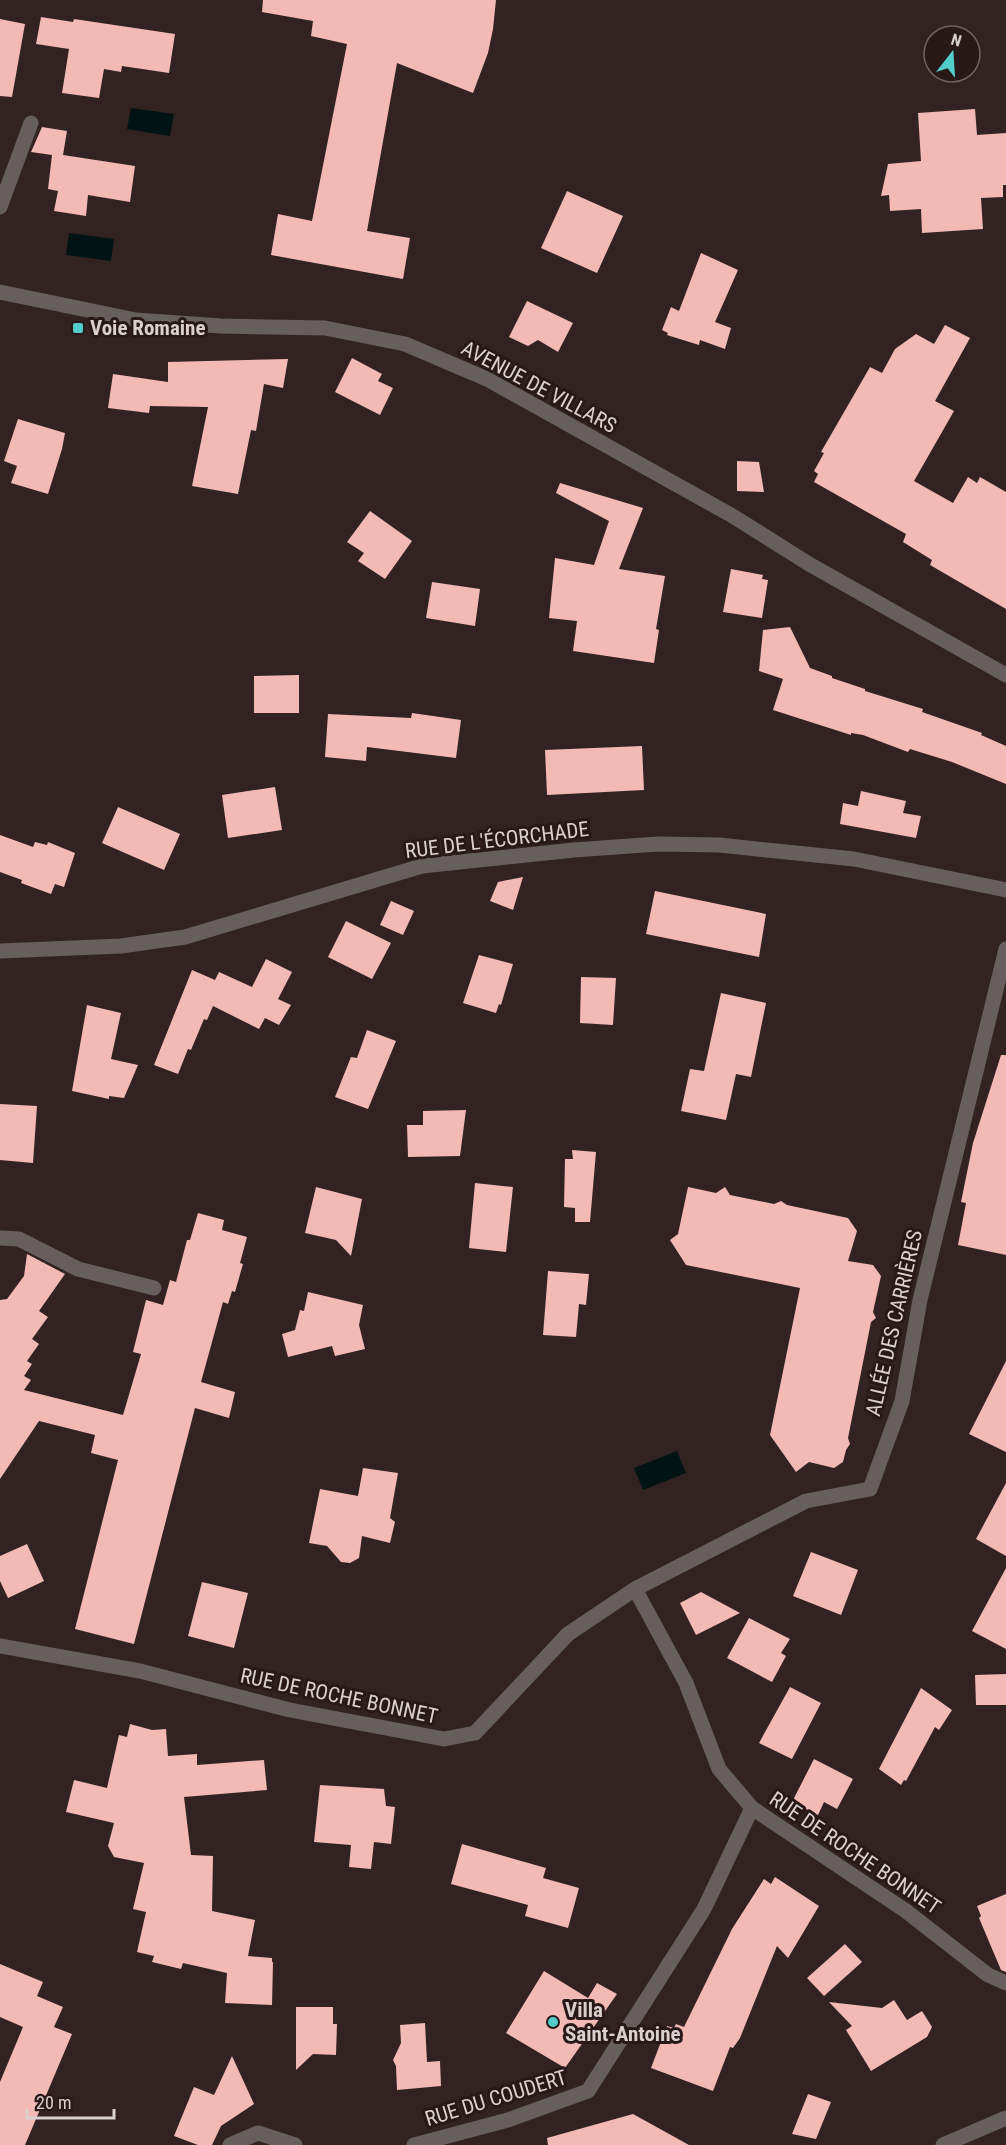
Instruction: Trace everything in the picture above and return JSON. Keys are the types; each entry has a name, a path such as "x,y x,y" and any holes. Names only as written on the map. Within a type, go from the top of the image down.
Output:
{"street":[{"path":"0,207 31,123"},
{"name":"AVENUE DE VILLARS","path":"0,292 136,320 221,326 325,328 405,344 487,379 731,515 809,564 1006,675"},
{"name":"RUE DE L'ÉCORCHADE","path":"0,951 121,946 185,938 423,866 574,850 658,844 719,845 854,859 1006,890"},
{"name":"ALLÉE DES CARRIÈRES","path":"635,1589 806,1501 870,1489 902,1401 920,1300 1006,949"},
{"path":"0,1238 19,1239 78,1269 154,1288"},
{"name":"RUE DE ROCHE BONNET","path":"0,1646 140,1671 290,1710 444,1739 475,1733 568,1634 635,1589 686,1683 719,1769 752,1808 906,1911 988,1975 1006,1983"},
{"name":"RUE DU COUDERT","path":"414,2145 508,2120 588,2091 704,1909 752,1808"},
{"path":"943,2145 1006,2118"},
{"path":"230,2145 258,2133 295,2145"}],"shaded area":[{"path":"131,108 174,114 170,136 127,129"},
{"path":"69,233 114,239 111,261 66,255"},
{"path":"677,1451 686,1473 643,1490 634,1468"}],"building":[{"path":"263,0 496,0 488,53 473,93 397,63 367,231 410,238 403,279 271,255 278,214 312,221 347,44 311,36 313,21 262,12"},
{"path":"41,17 73,22 74,19 175,34 169,73 122,66 121,72 104,69 99,98 62,93 69,49 36,44"},
{"path":"0,19 25,24 12,97 0,96"},
{"path":"975,109 977,135 1006,133 1006,185 1003,185 1003,197 981,198 983,229 922,233 921,209 890,211 889,195 881,196 888,164 921,161 918,113"},
{"path":"42,127 67,131 63,155 135,166 130,202 88,195 86,216 54,211 58,191 48,189 52,155 31,152"},
{"path":"567,191 623,216 597,273 541,248"},
{"path":"701,253 738,270 715,322 731,328 725,349 700,340 699,345 667,335 668,333 662,330 671,307 679,311"},
{"path":"527,301 573,323 558,352 538,340 528,346 509,337"},
{"path":"945,325 970,338 935,401 954,411 914,481 953,503 968,477 977,483 980,477 1006,492 1006,609 930,565 932,560 903,542 906,534 814,482 818,474 814,471 824,453 821,452 870,367 882,373 895,349 916,334 934,344"},
{"path":"352,358 382,374 378,381 393,388 380,415 335,392"},
{"path":"288,359 283,388 264,384 256,431 251,430 238,494 192,486 208,407 150,406 149,413 108,408 113,374 168,382 168,362"},
{"path":"18,419 65,433 48,494 11,483 17,466 4,461"},
{"path":"737,461 759,462 764,492 737,491"},
{"path":"560,483 643,508 619,569 665,576 656,629 659,630 654,663 573,651 577,621 549,618 555,558 594,565 609,521 556,493"},
{"path":"370,511 412,541 385,579 358,561 364,553 347,542"},
{"path":"731,569 763,575 762,579 768,580 762,618 723,612"},
{"path":"432,582 480,589 475,626 426,618"},
{"path":"790,627 810,668 865,689 865,691 923,709 922,712 982,733 981,735 1006,746 1006,784 952,762 910,749 908,752 863,735 851,733 851,735 773,710 783,679 759,671 763,630"},
{"path":"299,675 299,713 254,713 254,676"},
{"path":"412,713 461,720 456,758 367,747 366,761 325,757 328,714 411,718"},
{"path":"642,746 644,790 547,795 545,750"},
{"path":"275,787 282,830 228,838 222,795"},
{"path":"861,791 906,801 903,813 921,816 916,838 840,824 843,803 858,806"},
{"path":"118,807 180,834 164,870 102,843"},
{"path":"0,835 33,847 35,842 47,845 48,842 75,853 64,887 55,884 51,894 0,872"},
{"path":"523,877 513,910 490,901 498,882"},
{"path":"655,891 766,914 759,957 646,934"},
{"path":"391,901 414,911 403,935 380,925"},
{"path":"346,921 391,943 372,979 328,957"},
{"path":"479,955 513,964 501,1005 499,1004 496,1013 463,1003"},
{"path":"266,959 292,972 278,999 291,1005 279,1025 265,1018 259,1029 213,1006 207,1020 204,1019 191,1050 188,1049 178,1074 154,1065 192,970 215,980 219,972 252,987"},
{"path":"581,977 616,978 613,1025 580,1023"},
{"path":"721,993 766,1003 751,1077 736,1074 726,1120 681,1111 690,1069 704,1071"},
{"path":"87,1005 121,1013 111,1059 138,1065 124,1098 109,1096 109,1099 72,1091"},
{"path":"367,1030 396,1041 368,1109 335,1097 351,1057 357,1058"},
{"path":"1001,1055 1006,1055 1006,1255 958,1245 966,1203 961,1202 973,1143"},
{"path":"0,1104 37,1106 33,1163 0,1160"},
{"path":"466,1110 460,1156 408,1157 407,1125 423,1125 423,1111"},
{"path":"572,1150 596,1152 590,1222 575,1222 575,1208 564,1207 565,1159 573,1159"},
{"path":"475,1183 513,1187 506,1252 469,1248"},
{"path":"316,1187 362,1199 351,1256 336,1240 305,1233"},
{"path":"688,1187 716,1193 725,1187 730,1195 774,1204 781,1201 787,1205 848,1218 857,1231 848,1261 873,1265 881,1276 873,1312 876,1318 871,1322 848,1438 850,1444 843,1462 834,1468 809,1462 796,1472 770,1435 800,1288 686,1265 670,1240 678,1234"},
{"path":"198,1213 224,1220 222,1230 247,1237 240,1263 243,1264 235,1292 232,1291 228,1304 223,1302 201,1382 235,1392 229,1418 195,1408 134,1644 75,1629 118,1460 91,1453 95,1435 39,1421 0,1479 0,1300 7,1299 24,1276 27,1254 65,1274 39,1311 48,1317 32,1339 39,1344 27,1361 32,1364 24,1376 31,1380 24,1390 123,1415 141,1354 133,1352 146,1300 163,1305 170,1280 176,1282 187,1240 190,1240"},
{"path":"548,1271 589,1274 586,1305 579,1304 576,1337 543,1335"},
{"path":"308,1292 363,1305 359,1325 365,1349 335,1356 332,1346 288,1357 282,1334 295,1330 300,1310 304,1311"},
{"path":"1006,1361 1006,1452 969,1434"},
{"path":"363,1468 398,1473 390,1518 395,1522 390,1543 362,1536 359,1558 350,1563 341,1562 327,1546 309,1543 320,1489 358,1496"},
{"path":"1006,1483 1006,1556 976,1539"},
{"path":"27,1544 44,1581 8,1598 0,1581 0,1556"},
{"path":"811,1552 858,1570 841,1615 793,1596"},
{"path":"1006,1568 1006,1649 972,1631"},
{"path":"202,1582 248,1593 234,1648 188,1636"},
{"path":"701,1592 740,1613 696,1635 680,1603"},
{"path":"749,1618 790,1639 781,1653 786,1656 772,1682 727,1658"},
{"path":"1006,1674 1006,1705 976,1705 975,1675"},
{"path":"790,1687 821,1703 792,1759 759,1743"},
{"path":"921,1688 952,1710 939,1730 935,1727 906,1781 904,1780 901,1785 879,1769"},
{"path":"130,1724 152,1730 166,1729 168,1756 197,1754 197,1765 264,1760 267,1790 184,1797 191,1855 213,1856 212,1911 255,1920 248,1956 272,1958 272,2005 225,2003 227,1973 183,1963 181,1969 152,1962 154,1956 137,1952 146,1912 133,1909 144,1863 114,1857 108,1846 114,1823 66,1812 74,1780 107,1788 119,1735 127,1737"},
{"path":"814,1759 853,1779 837,1809 824,1802 818,1815 792,1802"},
{"path":"320,1785 384,1789 386,1806 395,1807 391,1844 374,1842 371,1869 349,1867 351,1845 314,1842"},
{"path":"462,1844 546,1868 543,1878 579,1888 568,1928 525,1916 528,1905 451,1884"},
{"path":"775,1877 819,1906 788,1958 777,1946 740,2038 733,2048 730,2047 713,2091 651,2068 667,2026 674,2028 676,2024 684,2027 732,1929 764,1879 771,1884"},
{"path":"1006,1894 1006,1972 1001,1970 979,1918 981,1916 977,1906"},
{"path":"845,1944 862,1962 824,1996 807,1978"},
{"path":"0,1964 43,1982 37,1996 63,2007 54,2027 72,2034 25,2145 0,2145 0,2082 23,2027 0,2017"},
{"name":"Villa Saint-Antoine","path":"544,1971 588,1998 597,1983 617,1994 565,2068 506,2033"},
{"path":"894,2000 907,2020 922,2011 932,2027 927,2037 871,2071 846,2030 852,2026 829,2002 882,2008"},
{"path":"296,2007 333,2007 333,2024 337,2024 336,2055 313,2054 296,2070"},
{"path":"425,2023 427,2062 440,2061 441,2086 397,2090 396,2066 393,2060 401,2043 400,2025"},
{"path":"232,2056 254,2104 221,2126 212,2145 198,2145 174,2136 194,2087 214,2095"},
{"path":"808,2094 831,2102 816,2139 792,2134"},
{"path":"633,2114 689,2145 548,2145 547,2138"}],"place":[{"name":"Voie Romaine","path":"78,328"},
{"name":"Villa Saint-Antoine","path":"553,2022"}]}
